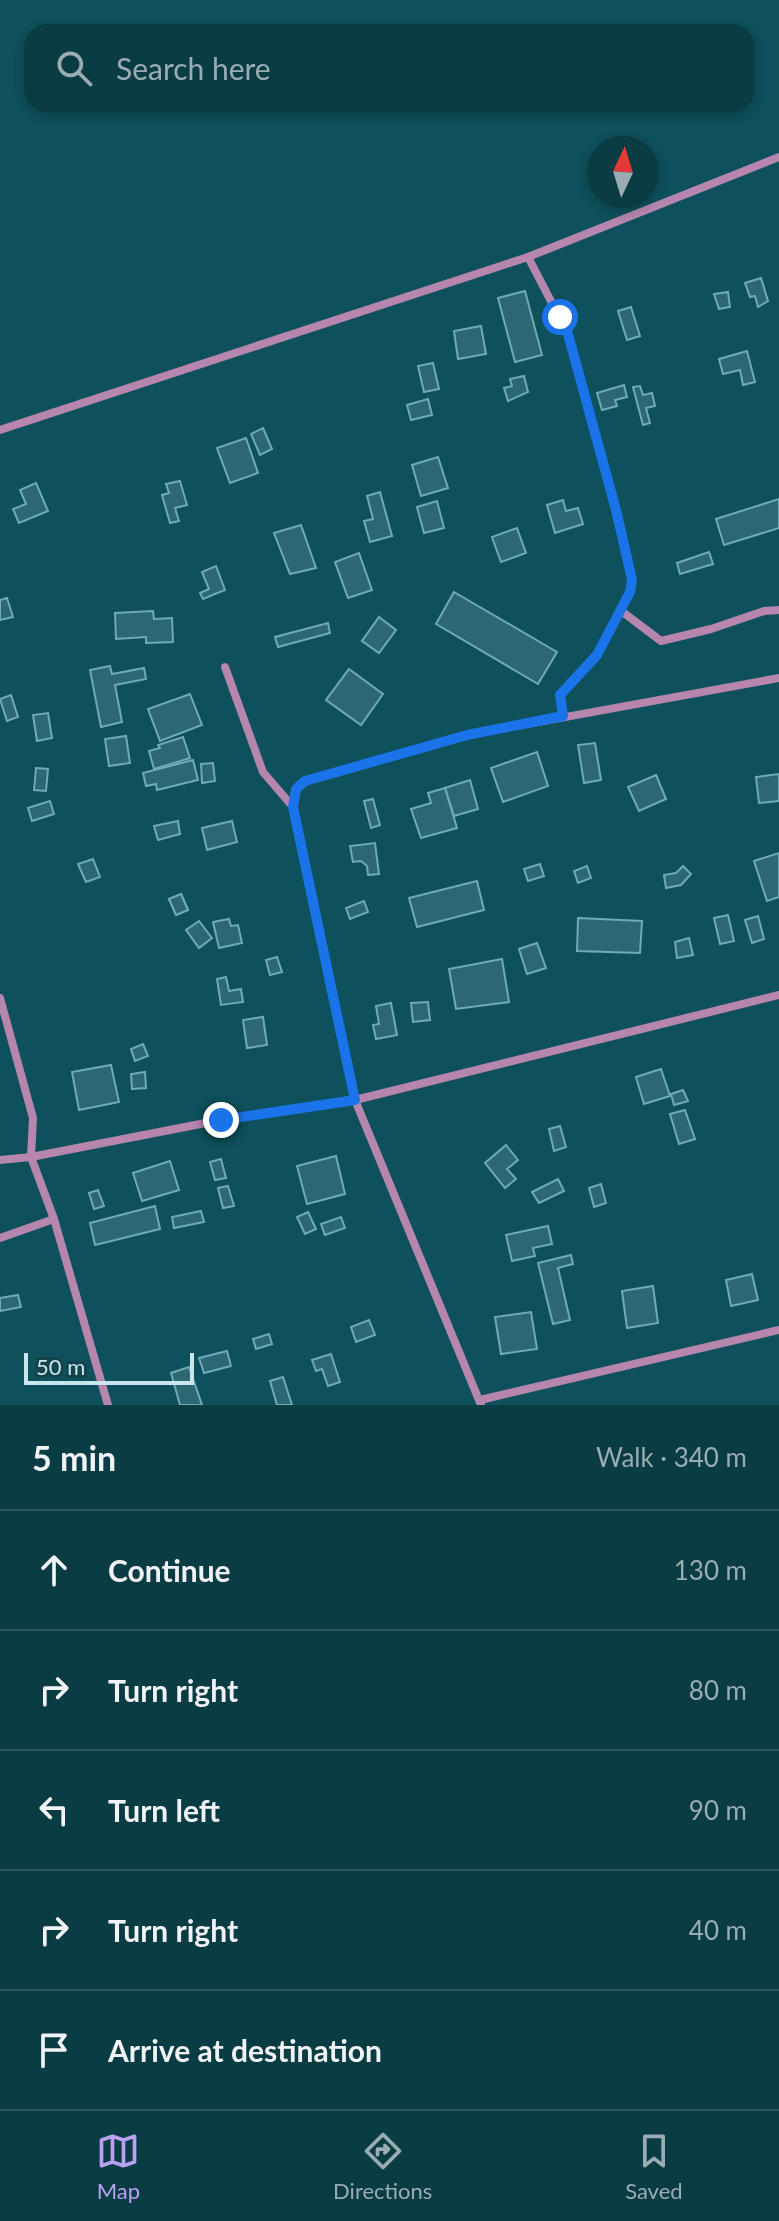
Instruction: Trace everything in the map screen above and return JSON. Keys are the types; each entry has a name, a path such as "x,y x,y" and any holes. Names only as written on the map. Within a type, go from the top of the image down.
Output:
{"street":[{"path":"0,430 528,257 779,157"},
{"path":"528,257 568,334 632,580 630,592 597,655 560,695 563,716"},
{"path":"620,610 661,641 711,629 764,611 779,610"},
{"path":"225,667 263,772 293,807"},
{"path":"779,678 467,735 305,781 296,789 293,807 355,1100 481,1403 779,1330"},
{"path":"0,1160 31,1157 221,1120 355,1100 779,995"},
{"path":"0,998 33,1118 31,1157 54,1219 108,1405"},
{"path":"0,1238 54,1219"}],"building":[{"path":"761,278 768,301 758,307 755,296 750,297 745,283"},
{"path":"525,291 542,355 515,362 498,298"},
{"path":"728,292 730,307 719,309 714,294"},
{"path":"631,307 640,336 627,340 618,311"},
{"path":"481,326 486,354 458,359 454,331"},
{"path":"747,351 755,382 743,385 740,370 723,374 719,359"},
{"path":"433,363 439,389 424,392 418,366"},
{"path":"524,376 528,392 508,401 504,388 512,386 510,379"},
{"path":"624,385 627,397 615,400 617,406 602,410 597,393"},
{"path":"640,386 643,395 652,393 655,406 646,408 650,423 643,425 633,387"},
{"path":"428,399 432,415 411,420 407,405"},
{"path":"263,428 272,449 260,455 251,434"},
{"path":"246,438 258,473 230,483 217,448"},
{"path":"438,457 448,488 421,496 412,465"},
{"path":"180,481 187,505 175,508 179,521 170,523 162,495 169,493 166,484"},
{"path":"36,483 48,511 19,523 13,509 26,504 20,490"},
{"path":"380,492 392,536 370,542 364,521 373,519 367,496"},
{"path":"779,499 779,528 724,545 716,519"},
{"path":"563,500 566,511 578,508 583,524 555,533 547,505"},
{"path":"437,501 444,528 424,533 417,507"},
{"path":"301,525 316,568 290,574 274,533"},
{"path":"517,528 526,553 501,562 492,537"},
{"path":"709,552 713,564 680,574 677,563"},
{"path":"359,553 372,590 348,598 335,562"},
{"path":"216,566 225,590 203,599 200,593 209,589 202,572"},
{"path":"454,592 557,652 538,684 436,624"},
{"path":"7,598 13,617 0,620 0,600"},
{"path":"153,611 154,619 172,618 173,642 146,643 146,637 116,639 115,613"},
{"path":"379,617 396,630 379,653 362,641"},
{"path":"328,623 330,633 278,647 275,637"},
{"path":"110,666 112,674 144,668 146,679 115,685 122,722 101,727 90,670"},
{"path":"349,669 383,694 361,725 326,700"},
{"path":"190,694 202,725 160,741 148,709"},
{"path":"11,695 18,717 7,721 0,699"},
{"path":"48,713 52,738 37,741 33,715"},
{"path":"126,736 130,763 109,766 105,739"},
{"path":"183,737 190,758 154,769 149,751"},
{"path":"595,743 601,780 584,783 578,745"},
{"path":"537,752 548,786 503,802 491,768"},
{"path":"193,760 198,780 157,790 156,784 146,786 143,773"},
{"path":"213,763 215,781 202,783 201,764"},
{"path":"36,768 48,769 46,791 34,790"},
{"path":"779,774 779,801 759,803 756,777"},
{"path":"656,775 666,799 639,811 628,787"},
{"path":"470,780 478,809 454,816 445,788"},
{"path":"445,788 457,828 421,838 411,809 431,803 428,793"},
{"path":"373,799 380,825 371,828 364,801"},
{"path":"50,801 54,814 32,821 28,808"},
{"path":"178,821 180,834 158,840 154,826"},
{"path":"232,821 237,842 207,850 202,828"},
{"path":"375,843 379,874 368,875 367,866 361,861 353,862 350,846"},
{"path":"779,853 779,897 767,901 754,861"},
{"path":"93,859 100,877 86,882 78,864"},
{"path":"540,864 544,876 528,881 524,869"},
{"path":"587,866 591,878 578,883 574,871"},
{"path":"683,866 691,874 681,885 666,888 664,875 676,873"},
{"path":"477,881 484,910 417,927 409,898"},
{"path":"181,894 188,910 176,915 169,899"},
{"path":"181,894 188,910 176,915 169,899"},
{"path":"364,901 368,912 350,919 346,908"},
{"path":"728,915 734,941 720,944 714,918"},
{"path":"758,916 764,939 752,943 745,920"},
{"path":"578,918 642,921 640,953 577,951"},
{"path":"229,919 231,926 238,925 242,943 219,948 213,922"},
{"path":"199,921 212,938 199,948 186,930"},
{"path":"689,938 693,955 677,958 675,942"},
{"path":"537,943 546,968 527,974 519,949"},
{"path":"277,957 282,972 270,975 266,960"},
{"path":"502,959 509,1002 456,1009 449,969"},
{"path":"226,977 229,991 241,989 243,1002 221,1005 217,979"},
{"path":"428,1002 430,1020 413,1022 411,1003"},
{"path":"391,1003 397,1035 376,1039 373,1025 379,1024 376,1006"},
{"path":"263,1017 267,1045 247,1048 243,1020"},
{"path":"143,1044 148,1056 135,1061 131,1049"},
{"path":"111,1065 119,1102 79,1110 72,1072"},
{"path":"661,1069 670,1096 644,1104 636,1077"},
{"path":"145,1072 146,1088 132,1089 131,1074"},
{"path":"683,1090 688,1101 674,1105 671,1094"},
{"path":"685,1110 695,1139 679,1144 670,1114"},
{"path":"560,1126 566,1147 554,1151 549,1129"},
{"path":"506,1145 518,1160 507,1169 516,1179 505,1188 485,1163"},
{"path":"336,1156 345,1194 307,1204 297,1166"},
{"path":"221,1159 226,1178 215,1180 210,1162"},
{"path":"170,1161 179,1190 142,1201 133,1173"},
{"path":"558,1179 564,1191 539,1203 532,1192"},
{"path":"601,1184 606,1203 594,1207 589,1188"},
{"path":"228,1186 234,1206 223,1208 218,1188"},
{"path":"98,1190 104,1206 94,1209 89,1193"},
{"path":"155,1206 160,1229 95,1245 90,1223"},
{"path":"201,1211 204,1222 174,1228 172,1217"},
{"path":"308,1212 316,1229 305,1234 297,1217"},
{"path":"341,1217 345,1228 325,1235 321,1224"},
{"path":"548,1226 552,1244 533,1248 535,1256 512,1261 506,1235"},
{"path":"571,1255 573,1264 558,1268 570,1320 553,1324 538,1263"},
{"path":"752,1274 758,1300 731,1306 726,1280"},
{"path":"653,1286 658,1323 627,1328 622,1291"},
{"path":"18,1295 21,1307 0,1311 0,1298"},
{"path":"531,1312 537,1349 501,1354 495,1317"},
{"path":"369,1320 375,1335 356,1342 351,1327"},
{"path":"269,1334 272,1344 256,1349 253,1339"},
{"path":"227,1351 231,1366 204,1373 199,1358"},
{"path":"331,1354 340,1382 328,1386 322,1369 316,1371 312,1360"},
{"path":"189,1367 202,1405 180,1405 171,1373"},
{"path":"283,1377 292,1405 277,1405 270,1381"}],"route":[{"path":"221,1120 355,1100 293,807 296,789 305,781 467,735 563,716 560,695 565,686 597,655 630,592 632,580 616,510 568,334 560,317"}]}
